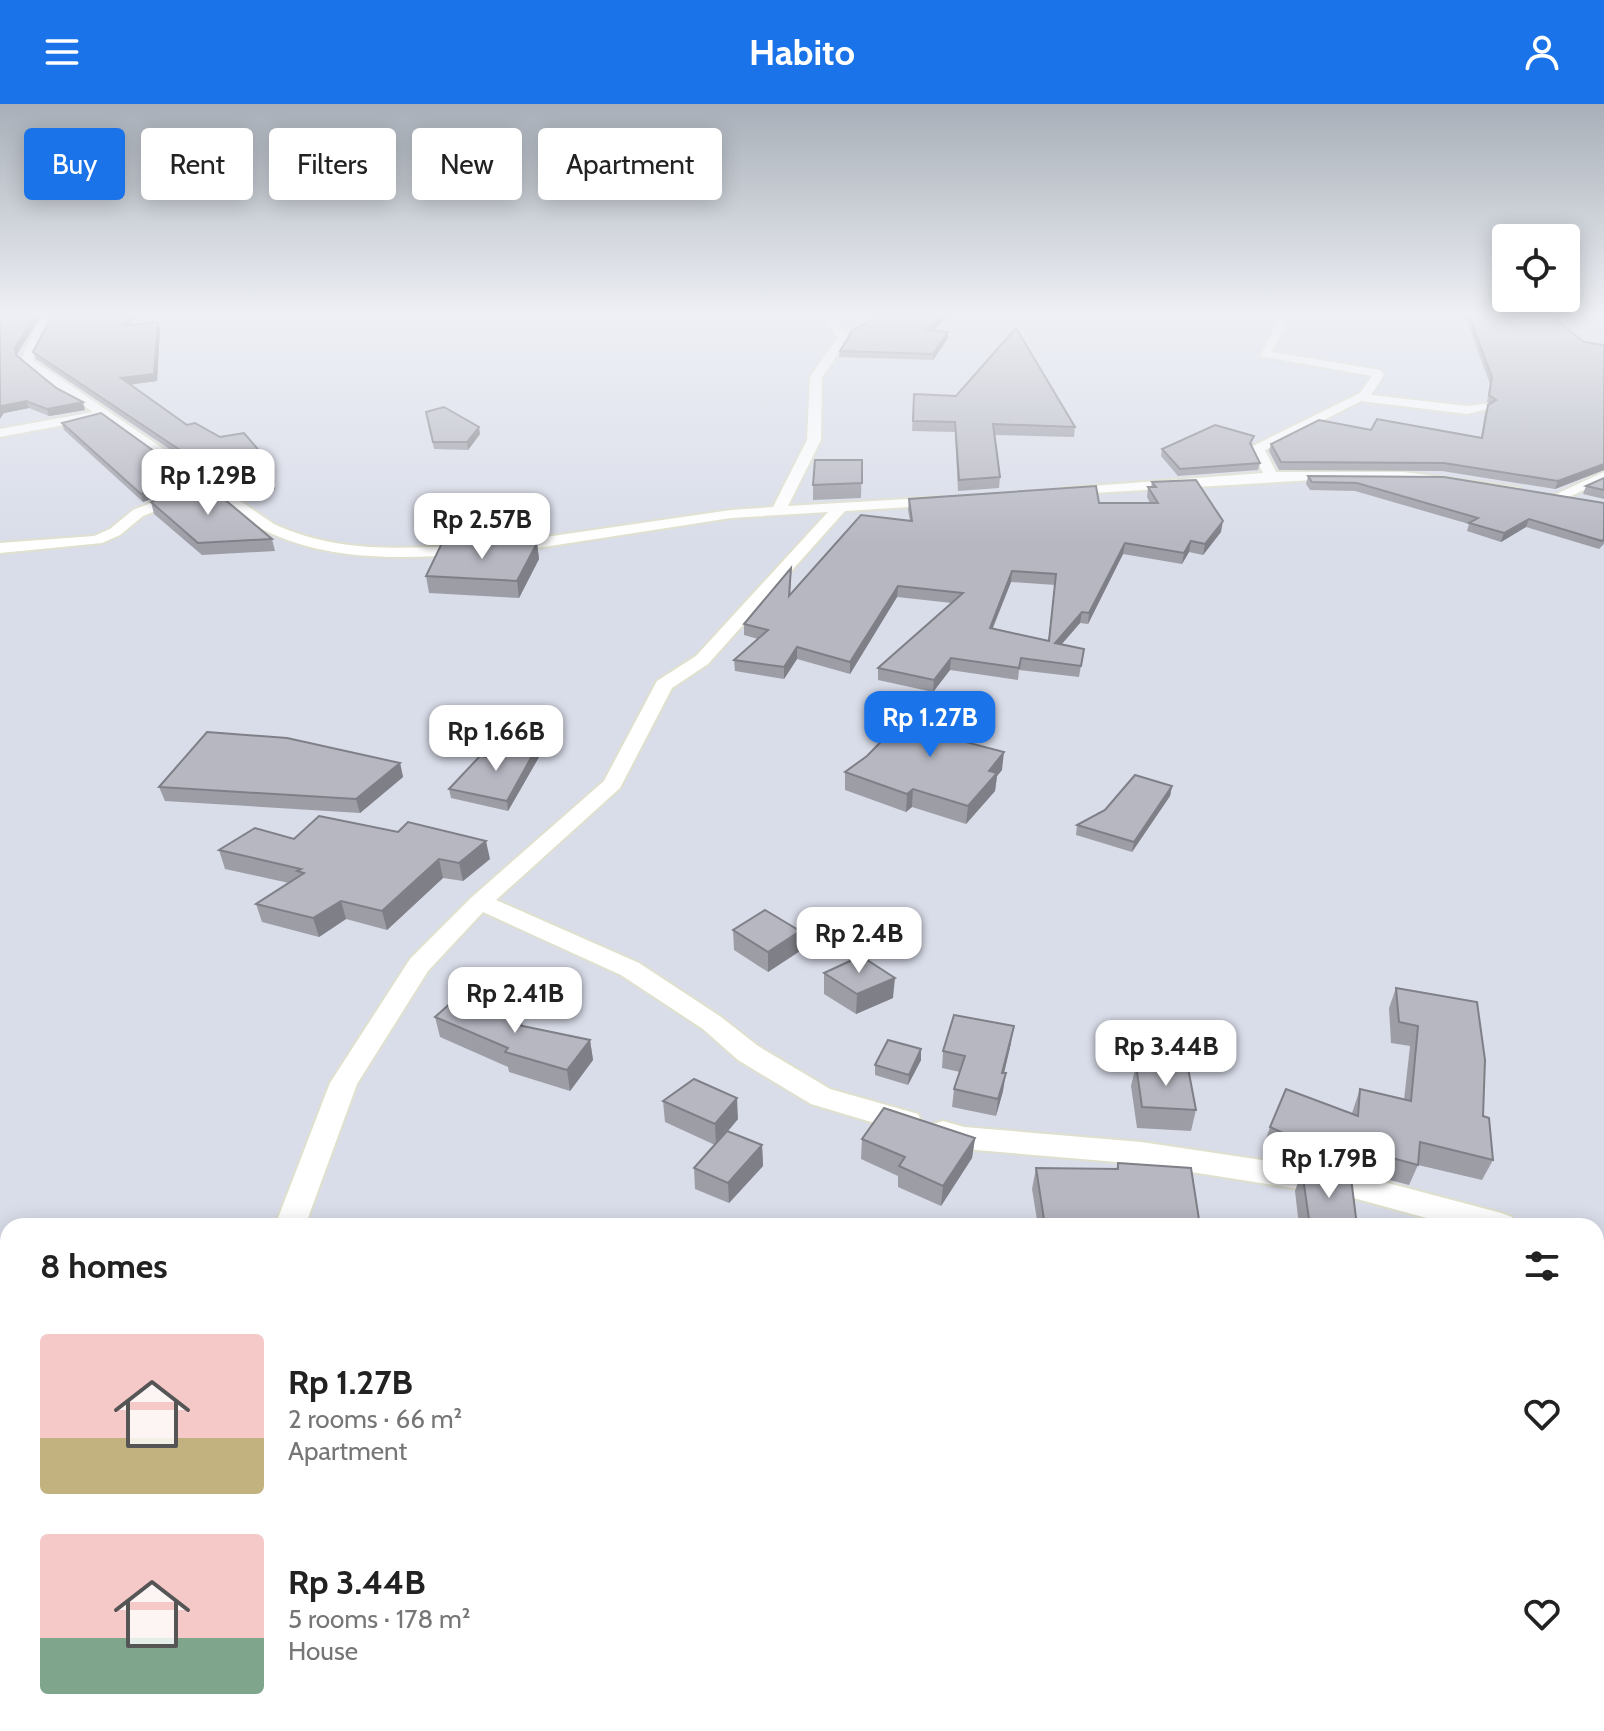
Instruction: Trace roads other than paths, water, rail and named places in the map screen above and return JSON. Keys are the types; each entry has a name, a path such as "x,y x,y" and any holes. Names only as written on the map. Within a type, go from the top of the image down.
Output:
{"street":[{"path":"68,392 106,413 269,527 303,544 344,552 391,554 512,547 731,514 955,500"},
{"path":"778,511 799,476 814,440 816,392"},
{"path":"1272,477 1258,449 1367,392"},
{"path":"1364,396 1467,410 1485,408"},
{"path":"0,433 106,413"},
{"path":"1048,493 1272,477 1422,476 1581,501"},
{"path":"1557,497 1604,476"},
{"path":"0,548 97,540 148,508 210,486"},
{"path":"293,1218 344,1083 419,965 480,902 613,784 664,685 702,660 842,506"},
{"path":"480,902 630,969 712,1023 748,1053 821,1097 964,1138 1141,1153 1350,1185 1472,1218"}]}
